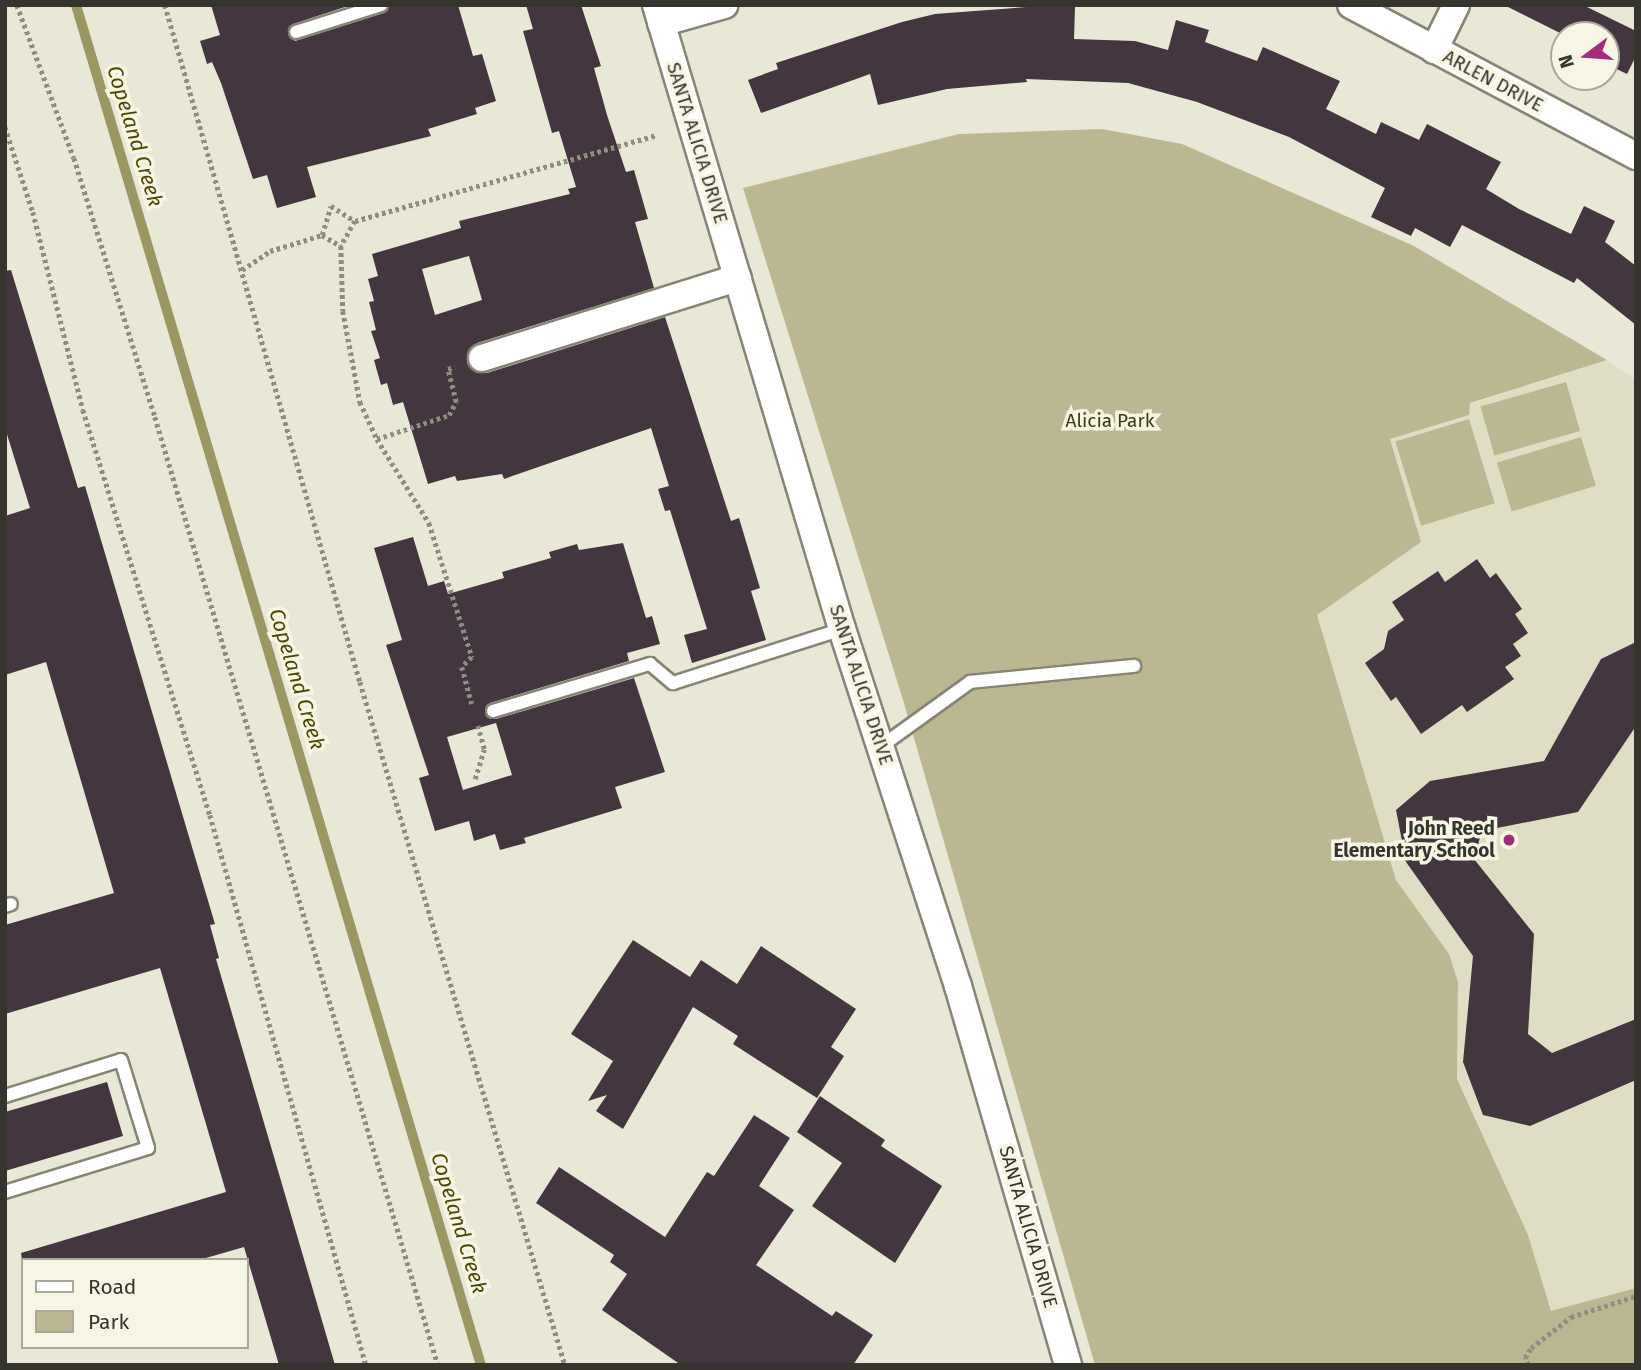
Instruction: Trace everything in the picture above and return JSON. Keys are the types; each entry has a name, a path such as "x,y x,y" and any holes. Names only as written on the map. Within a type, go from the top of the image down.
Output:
{"street":[{"path":"658,14 724,5"},
{"name":"ARLEN DRIVE","path":"1351,5 1636,156"},
{"path":"1434,50 1456,5"},
{"name":"SANTA ALICIA DRIVE","path":"658,14 842,629 958,986 1068,1365"},
{"path":"482,358 738,278"}],"lane":[{"path":"296,32 381,5"},
{"path":"493,711 650,664 673,683 842,629"},
{"path":"880,747 970,682 1134,666"},
{"path":"5,1096 121,1060 148,1148 5,1192"}],"path":[{"path":"17,5 74,158 155,417 438,1365"},
{"path":"165,5 565,1365"},
{"path":"5,127 33,212 83,410 210,815 366,1365"},
{"path":"473,706 462,667 472,657 429,523 377,439 360,402 343,311 341,246 355,221 656,135"},
{"path":"322,235 331,206 355,221"},
{"path":"242,270 270,251 322,235 341,246"},
{"path":"377,439 449,415 456,402 448,369 482,358"},
{"path":"475,779 484,749 476,719"},
{"path":"1528,1365 1525,1358 1531,1348 1571,1317 1636,1296"}],"shaded area":[{"name":"John Reed Elementary School","path":"1607,360 1636,380 1636,1288 1551,1312 1528,1235 1457,1079 1458,982 1449,954 1396,880 1317,615 1421,542 1390,439 1468,415 1469,404"}],"green space":[{"name":"Alicia Park","path":"1102,129 1182,144 1414,246 1607,360 1470,403 1469,415 1390,439 1421,542 1317,615 1396,880 1449,954 1458,982 1457,1079 1528,1235 1551,1311 1636,1288 1636,1365 1095,1365 903,700 743,188 959,134"},
{"path":"1566,382 1580,431 1495,456 1480,407"},
{"path":"1469,419 1495,503 1421,526 1395,442"},
{"path":"1581,437 1596,486 1512,512 1497,463"}],"building":[{"path":"211,5 351,5 293,24 288,34 295,41 384,13 390,5 458,5 473,56 482,54 496,101 475,108 477,114 428,129 431,136 307,167 316,197 277,208 267,175 253,179 221,83 212,62 207,64 200,41 220,35"},
{"path":"526,5 581,5 601,66 594,68 607,115 626,172 634,170 648,219 635,222 654,288 477,343 467,354 467,363 478,373 487,373 665,317 731,521 739,518 760,588 751,591 766,640 692,663 684,635 707,629 670,510 665,511 658,489 669,486 651,428 504,479 502,474 457,481 455,476 428,484 403,402 393,405 387,383 381,385 374,360 380,358 371,331 376,330 369,302 374,301 368,279 378,276 372,254 461,228 459,221 570,194 568,189 576,187 559,131 552,133 523,31 533,29","holes":["469,256 482,300 435,315 422,269"]},
{"path":"1504,5 1583,5 1616,21 1550,21 1550,28"},
{"path":"1040,6 1075,7 1074,39 1135,41 1168,50 1176,20 1209,30 1205,42 1257,61 1263,47 1340,81 1326,109 1376,134 1381,122 1419,140 1427,124 1501,162 1486,189 1519,209 1571,234 1584,206 1615,221 1605,242 1636,266 1636,325 1577,278 1574,283 1462,225 1450,247 1415,228 1411,236 1371,217 1385,188 1289,137 1197,102 1128,83 1026,79 1027,82 947,89 878,105 870,74 761,113 748,80 778,69 776,63 902,22 935,14"},
{"path":"1620,23 1636,31 1636,56 1627,74 1620,71"},
{"path":"11,270 78,488 85,486 215,924 210,925 219,958 216,959 335,1365 279,1365 244,1247 206,1258 22,1258 21,1253 226,1192 160,968 5,1014 5,925 114,893 46,662 5,675 5,516 30,508 5,428 5,271"},
{"path":"413,537 428,586 444,581 448,594 504,578 502,572 551,558 549,552 577,544 579,550 623,543 646,618 652,616 660,644 627,653 629,661 490,703 485,713 496,719 634,678 665,772 615,787 622,808 524,838 526,843 500,850 495,834 474,841 469,821 435,831 419,778 429,775 386,645 402,640 374,548","holes":["496,723 512,775 463,790 447,737"]},
{"path":"1477,559 1490,578 1496,573 1522,609 1515,614 1528,633 1513,644 1521,656 1505,667 1514,679 1467,712 1462,705 1421,734 1396,697 1391,701 1365,663 1384,649 1388,631 1404,620 1392,602 1438,571 1445,582"},
{"path":"1636,642 1636,726 1578,812 1482,831 1474,859 1534,934 1528,1034 1552,1053 1636,1019 1636,1080 1530,1126 1483,1115 1463,1062 1473,956 1406,862 1396,810 1430,781 1544,761 1601,659"},
{"path":"633,940 690,977 701,960 737,984 761,946 856,1009 831,1047 844,1056 817,1098 733,1044 738,1036 693,1007 623,1129 596,1111 607,1095 588,1101 613,1061 571,1034"},
{"path":"107,1082 123,1136 5,1171 5,1112"},
{"path":"820,1096 885,1140 881,1146 942,1186 895,1263 812,1206 842,1163 797,1132"},
{"path":"754,1115 790,1138 759,1186 794,1210 756,1265 832,1316 836,1311 873,1335 853,1365 681,1365 602,1310 627,1274 610,1262 614,1255 536,1203 559,1167 665,1237 707,1172 714,1176"}],"waterway":[{"name":"Copeland Creek","path":"76,5 481,1365"}],"place":[{"name":"John Reed Elementary School","path":"1509,840"}]}
